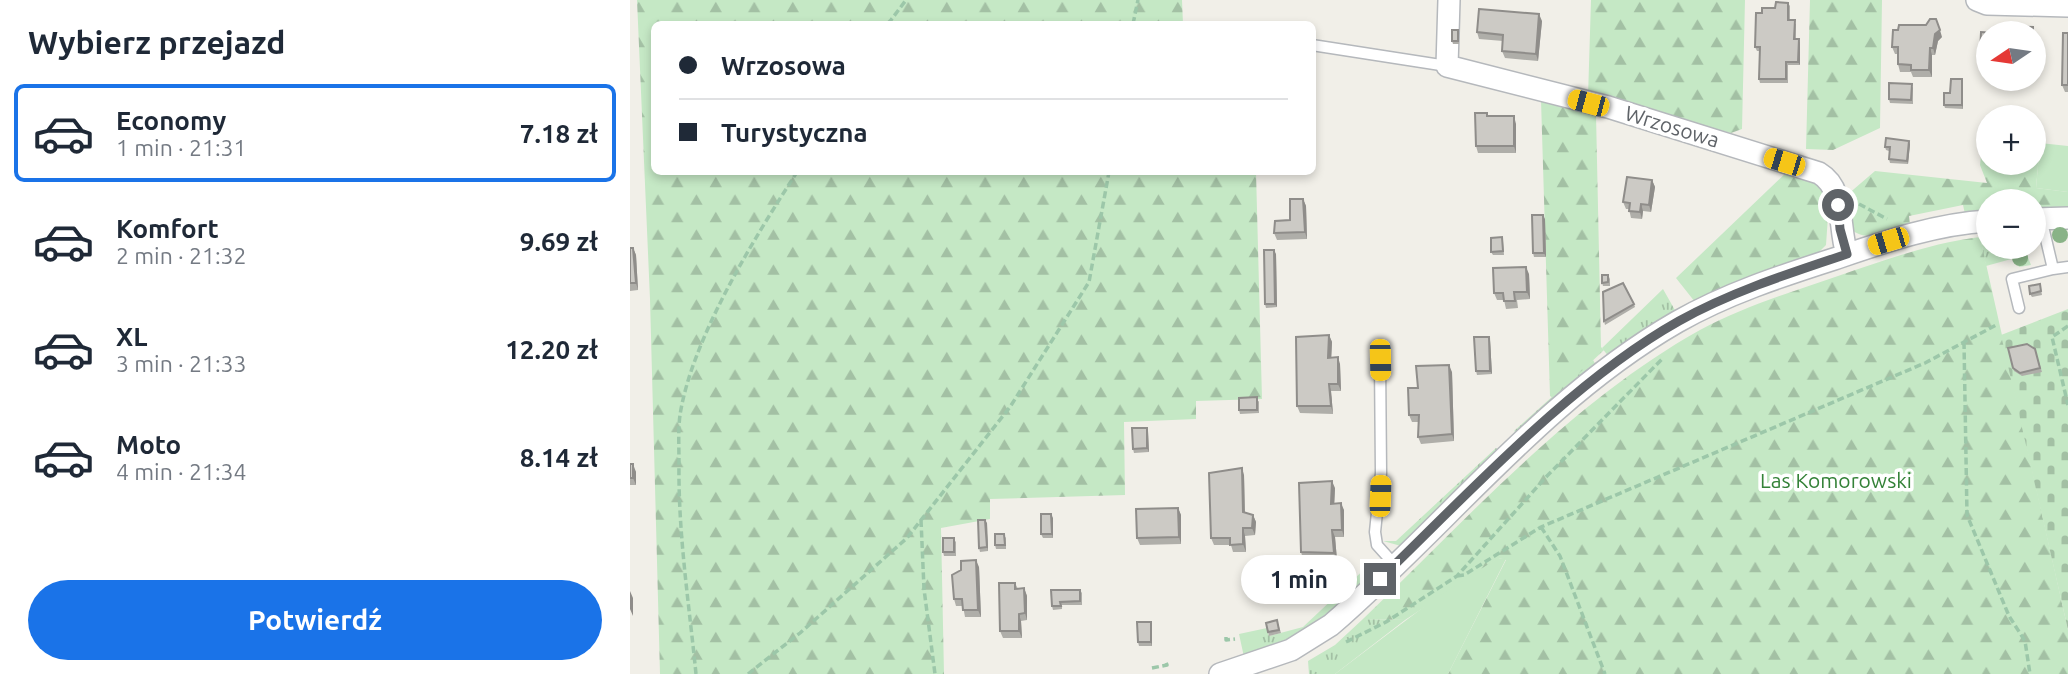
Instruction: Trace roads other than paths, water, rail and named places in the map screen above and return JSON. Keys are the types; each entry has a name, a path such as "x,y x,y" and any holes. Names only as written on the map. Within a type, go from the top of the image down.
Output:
{"street":[{"path":"1447,66 1449,0"},
{"path":"1977,0 1987,4 2068,6"},
{"name":"Wrzosowa","path":"1447,66 1608,107 1810,170 1834,189 1847,254"},
{"path":"2046,219 2068,218"},
{"path":"1220,674 1267,667 1331,625 1562,406 1676,323 1728,297 1847,254 1921,232 1976,223"}],"lane":[{"name":"Wrzosowa","path":"1316,46 1447,66"},
{"path":"2046,247 2053,269"},
{"path":"2019,308 2012,279 2068,267"},
{"path":"1380,360 1381,472 1375,532 1377,545 1395,565"}],"park label":[{"name":"Las Komorowski","path":"1836,481"}]}
